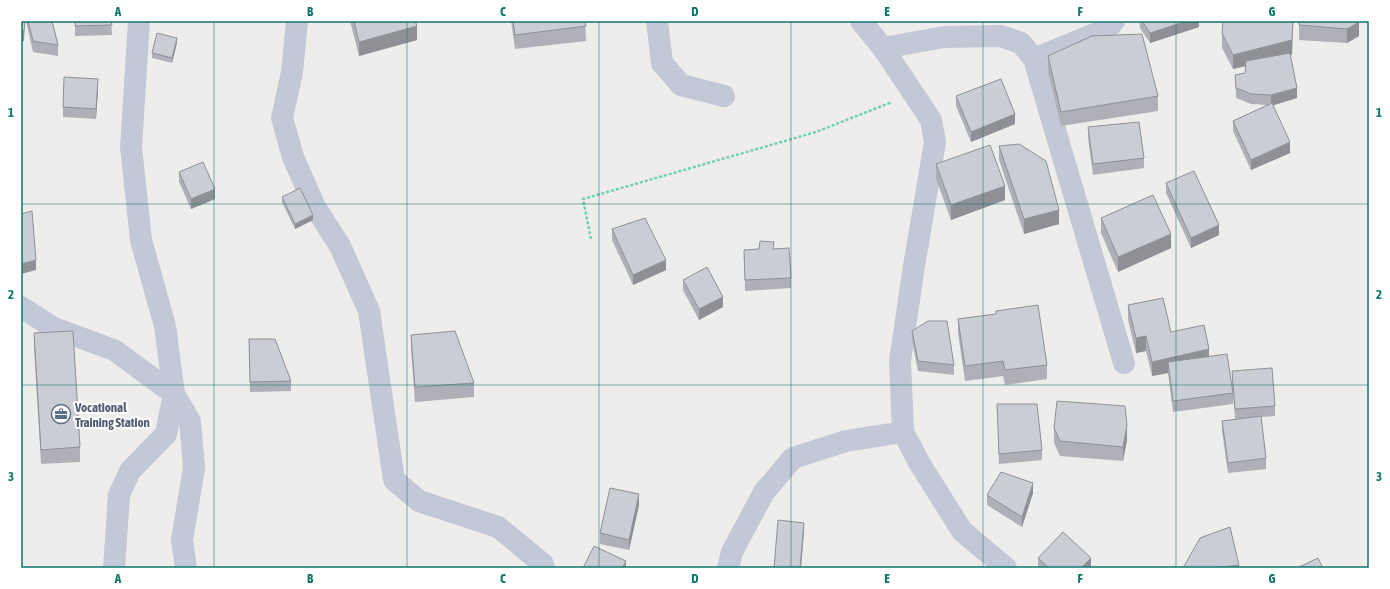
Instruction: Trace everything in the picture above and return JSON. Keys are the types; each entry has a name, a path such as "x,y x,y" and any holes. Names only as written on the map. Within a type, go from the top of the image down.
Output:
{"street":[{"path":"114,568 119,495 130,471 166,434 174,394 165,326 141,240 131,147 139,21"},
{"path":"297,21 292,72 282,118 293,157 315,207 340,246 369,311 394,480 419,501 498,527 543,564 544,568"},
{"path":"656,21 662,63 680,85 724,96"},
{"path":"862,21 883,48 931,120 935,142 900,361 903,432 920,464 962,531 1006,568"},
{"path":"1034,59 1107,29 1114,21"},
{"path":"883,48 944,37 1001,36 1021,43 1034,59 1124,363"},
{"path":"21,307 54,328 114,350 174,394 190,421 194,468 182,540 186,568"},
{"path":"728,568 732,552 764,492 793,458 846,441 903,432"}],"path":[{"path":"591,239 583,199 816,132 914,93"}],"building":[{"path":"21,21 25,21 24,31 21,32"},
{"path":"28,21 52,21 58,45 33,41"},
{"path":"75,21 111,21 112,25 75,26"},
{"path":"354,21 415,21 417,26 359,42"},
{"path":"513,21 585,21 586,26 515,35"},
{"path":"1142,21 1187,21 1150,33"},
{"path":"1223,21 1293,21 1292,40 1233,55 1222,33"},
{"path":"1299,21 1359,22 1347,29 1299,25"},
{"path":"157,33 177,38 172,58 152,53"},
{"path":"1142,34 1158,96 1061,112 1048,56 1092,36"},
{"path":"1290,53 1297,88 1271,95 1251,94 1236,88 1235,75 1245,73 1246,61"},
{"path":"64,77 98,79 96,109 63,107"},
{"path":"1001,79 1015,114 971,132 956,96"},
{"path":"1272,103 1290,142 1251,160 1233,121"},
{"path":"1139,122 1144,158 1093,164 1088,127"},
{"path":"1019,144 1046,161 1059,210 1024,219 999,146"},
{"path":"990,145 1005,186 951,205 936,164"},
{"path":"203,162 215,189 191,199 179,172"},
{"path":"1194,171 1219,225 1191,238 1166,183"},
{"path":"300,188 313,215 295,224 282,197"},
{"path":"1153,195 1171,234 1118,257 1101,218"},
{"path":"32,211 36,260 21,264 21,214"},
{"path":"645,218 666,260 633,275 612,229"},
{"path":"760,241 774,242 773,249 789,248 791,278 745,280 744,250 759,249"},
{"path":"707,267 723,297 699,309 683,280"},
{"path":"1163,298 1171,332 1204,325 1209,349 1152,362 1146,336 1136,338 1128,305"},
{"path":"1038,305 1047,365 1005,370 1003,361 965,366 958,319 996,314 996,311"},
{"path":"928,321 947,321 954,365 918,361 912,331"},
{"path":"73,331 80,447 41,450 34,333"},
{"path":"455,331 474,383 415,387 411,335"},
{"path":"249,339 275,339 291,381 250,382"},
{"path":"1227,354 1233,393 1173,401 1168,362"},
{"path":"1272,368 1275,406 1235,409 1232,371"},
{"path":"1057,401 1125,406 1127,425 1123,447 1060,441 1054,428"},
{"path":"997,404 1037,404 1042,450 999,454"},
{"path":"1261,416 1266,458 1228,463 1222,421"},
{"path":"1001,472 1033,483 1022,517 987,495"},
{"path":"610,488 639,494 629,540 600,533"},
{"path":"778,520 804,523 800,568 774,568"},
{"path":"1230,527 1239,565 1214,568 1183,568 1200,538"},
{"path":"1063,532 1091,558 1081,568 1049,568 1038,558"},
{"path":"594,546 626,561 622,568 583,568"},
{"path":"1318,558 1323,568 1297,568"}],"place":[{"name":"Vocational Training Station","path":"61,414"}]}
